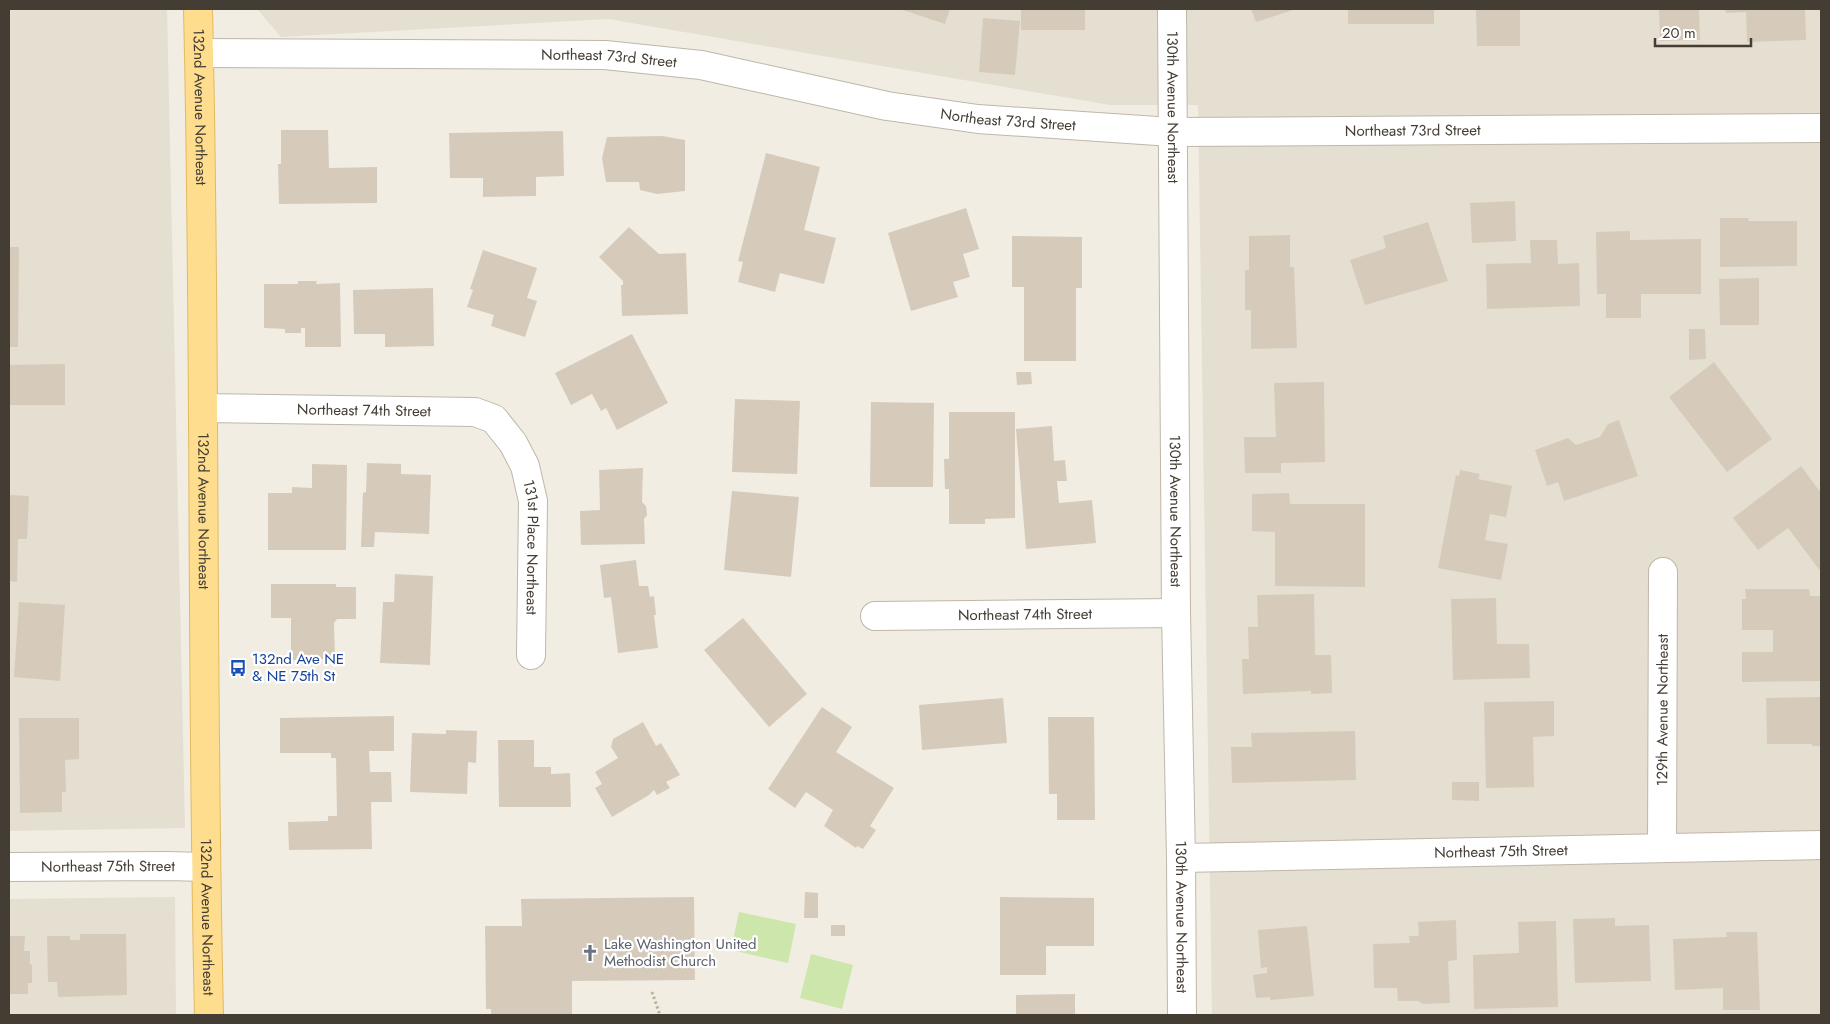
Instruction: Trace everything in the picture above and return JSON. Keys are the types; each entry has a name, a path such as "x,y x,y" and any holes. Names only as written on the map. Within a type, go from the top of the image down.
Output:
{"main road":[{"name":"132nd Avenue Northeast","path":"198,9 209,1015"}],"street":[{"name":"130th Avenue Northeast","path":"1172,9 1176,613 1182,1015"},
{"name":"Northeast 73rd Street","path":"199,53 605,55 701,65 887,106 978,118 1172,132 1821,128"},
{"name":"Northeast 74th Street","path":"203,408 475,412 494,419 513,443"},
{"name":"131st Place Northeast","path":"513,443 526,466 533,501 531,655"},
{"name":"129th Avenue Northeast","path":"1662,848 1663,572"},
{"name":"Northeast 74th Street","path":"875,616 1176,613"},
{"name":"Northeast 75th Street","path":"1181,858 1821,845"},
{"name":"Northeast 75th Street","path":"9,867 206,867"}],"path":[{"path":"652,992 660,1015"}],"shaded area":[{"path":"9,9 167,9 185,828 9,831"},
{"path":"257,9 1821,9 1821,1015 1212,1015 1198,105 1110,105 608,19 281,37"},
{"path":"175,897 176,1015 9,1015 9,899"}],"green space":[{"path":"739,912 796,924 788,963 731,950"},
{"path":"811,954 853,965 842,1009 800,998"}],"building":[{"path":"900,9 950,9 945,24"},
{"path":"1021,9 1085,9 1085,30 1021,30"},
{"path":"1251,9 1296,9 1256,22"},
{"path":"1348,9 1434,9 1434,24 1348,24"},
{"path":"1476,9 1520,9 1520,46 1477,46"},
{"path":"1659,9 1699,9 1700,40 1660,41"},
{"path":"1725,9 1805,9 1806,40 1747,42 1746,12 1726,13"},
{"path":"983,18 1020,21 1015,75 979,72"},
{"path":"281,130 328,130 329,168 377,167 377,203 279,204 278,164 281,164"},
{"path":"563,131 564,176 536,177 536,196 483,197 483,178 450,178 449,133"},
{"path":"662,136 685,140 685,191 657,194 640,190 639,182 606,182 602,158 607,137"},
{"path":"766,153 820,167 804,230 836,238 824,284 780,273 775,292 738,282 743,262 738,261"},
{"path":"1515,201 1516,241 1472,243 1470,203"},
{"path":"966,208 979,249 963,254 970,277 953,282 958,297 911,311 888,233"},
{"path":"1720,218 1749,218 1748,221 1797,221 1797,266 1720,267"},
{"path":"1428,222 1448,281 1365,305 1350,260 1386,248 1383,236"},
{"path":"629,227 659,254 686,253 688,314 622,316 621,285 623,285 623,281 599,257"},
{"path":"1630,231 1630,240 1701,239 1701,294 1641,294 1641,318 1606,318 1606,294 1597,294 1596,232"},
{"path":"1290,235 1290,267 1294,267 1297,348 1251,349 1251,310 1245,310 1245,270 1249,270 1249,236"},
{"path":"1012,236 1082,237 1082,288 1076,288 1076,361 1024,361 1024,287 1012,287"},
{"path":"1530,240 1557,240 1558,264 1579,263 1580,306 1487,309 1486,264 1531,263"},
{"path":"9,247 19,247 18,347 9,347"},
{"path":"483,250 537,268 527,298 537,301 525,337 491,326 494,315 467,307 473,290 470,289"},
{"path":"1759,278 1759,325 1720,325 1719,279"},
{"path":"298,281 317,281 316,284 340,283 341,347 305,347 305,328 301,328 301,333 285,333 285,329 264,328 264,284 298,284"},
{"path":"433,288 434,346 385,347 385,334 354,334 353,290"},
{"path":"1689,329 1705,329 1706,359 1689,360"},
{"path":"632,334 668,403 617,430 606,408 601,411 592,394 571,405 555,373"},
{"path":"1714,362 1772,439 1727,472 1669,397"},
{"path":"65,364 65,405 9,405 9,365"},
{"path":"1016,372 1031,372 1032,384 1017,385"},
{"path":"1324,382 1325,462 1281,463 1281,473 1245,473 1244,437 1276,437 1274,383"},
{"path":"735,399 800,401 797,474 732,472"},
{"path":"871,402 934,403 933,487 870,487"},
{"path":"949,412 1015,412 1015,518 985,519 985,524 949,524 949,489 945,489 944,459 949,459"},
{"path":"1619,420 1638,476 1564,501 1558,482 1547,486 1535,450 1568,438 1576,445 1600,437 1608,424"},
{"path":"1052,426 1054,461 1065,460 1067,481 1057,481 1059,503 1092,500 1096,543 1026,549 1016,429"},
{"path":"367,463 401,464 401,474 431,475 429,534 375,532 374,547 361,547 363,493 366,492"},
{"path":"312,464 347,465 346,550 268,550 268,493 292,493 292,487 312,488"},
{"path":"1801,466 1821,493 1821,572 1788,528 1758,550 1733,518"},
{"path":"643,468 642,502 646,506 647,515 644,519 645,544 581,545 580,511 600,510 599,470"},
{"path":"1460,470 1480,474 1478,479 1512,486 1506,517 1490,514 1485,540 1508,544 1501,580 1438,568 1456,475 1459,476"},
{"path":"732,491 799,497 791,577 724,570"},
{"path":"1289,493 1290,504 1365,504 1365,587 1275,586 1275,532 1252,531 1252,494"},
{"path":"9,495 29,496 27,539 18,539 17,582 9,581"},
{"path":"636,560 639,586 648,586 650,597 654,596 658,648 618,653 611,597 604,598 600,565"},
{"path":"395,574 433,576 430,665 380,663 383,602 394,602"},
{"path":"271,584 336,584 336,587 356,587 356,619 337,619 334,623 335,659 291,660 291,618 271,618"},
{"path":"1745,589 1809,589 1810,596 1821,596 1821,681 1742,682 1742,652 1773,652 1773,630 1742,630 1742,599 1746,599"},
{"path":"1314,594 1315,655 1331,655 1332,693 1311,694 1311,691 1243,694 1242,659 1249,659 1248,627 1258,627 1257,595"},
{"path":"1496,598 1497,644 1529,644 1530,678 1453,680 1451,599"},
{"path":"19,602 65,605 60,681 14,677"},
{"path":"743,618 807,694 769,727 704,650"},
{"path":"1821,697 1821,746 1812,746 1812,744 1767,744 1766,698"},
{"path":"1003,698 1007,743 922,750 919,705"},
{"path":"1554,701 1554,736 1533,737 1534,787 1486,788 1484,702"},
{"path":"822,707 852,727 836,752 894,788 870,826 876,830 863,849 857,846 856,848 824,826 833,810 806,792 795,808 768,789"},
{"path":"394,716 394,751 369,751 370,772 391,772 392,802 371,802 372,849 289,850 288,822 328,821 328,816 337,816 336,758 331,758 331,753 280,753 280,718"},
{"path":"1048,717 1094,717 1095,820 1057,820 1057,794 1049,794"},
{"path":"19,718 79,718 79,759 65,760 66,792 62,792 62,812 20,813"},
{"path":"643,722 656,746 661,743 680,775 666,782 670,788 657,795 654,790 649,795 612,817 595,788 602,784 595,772 618,758 611,747 613,739"},
{"path":"446,730 477,731 476,763 468,762 467,794 410,792 412,733 446,734"},
{"path":"1355,731 1356,780 1232,783 1231,747 1252,747 1251,733"},
{"path":"498,740 534,740 534,767 551,767 551,774 570,773 571,807 499,807"},
{"path":"1452,782 1479,782 1479,801 1452,800"},
{"path":"805,892 818,893 818,918 804,918"},
{"name":"Lake Washington United Methodist Church","path":"694,897 695,980 572,981 572,1015 491,1015 491,1009 486,1009 485,926 522,926 521,899"},
{"path":"1000,897 1094,898 1094,946 1046,946 1046,975 1000,975"},
{"path":"1615,918 1615,926 1649,925 1651,981 1575,983 1573,919"},
{"path":"1456,920 1457,960 1448,961 1450,1003 1423,1004 1418,1001 1398,1001 1397,988 1374,988 1373,944 1410,943 1409,936 1419,936 1418,922"},
{"path":"1556,921 1558,1007 1474,1009 1473,955 1519,953 1518,922"},
{"path":"831,925 845,925 845,936 831,936"},
{"path":"1307,926 1314,996 1270,1000 1270,997 1256,998 1253,975 1267,973 1267,967 1261,968 1258,930"},
{"path":"1726,932 1757,932 1760,1010 1723,1010 1723,988 1675,990 1673,939 1727,937"},
{"path":"80,934 126,934 127,995 58,997 57,982 48,982 47,936 70,936 70,940 80,940"},
{"path":"9,936 25,936 24,951 30,951 32,983 28,983 28,994 9,994"},
{"path":"1075,994 1075,1015 1016,1015 1016,995"}],"place":[{"name":"132nd Ave NE & NE 75th St","path":"238,668"},
{"name":"Lake Washington United Methodist Church","path":"590,953"}]}
